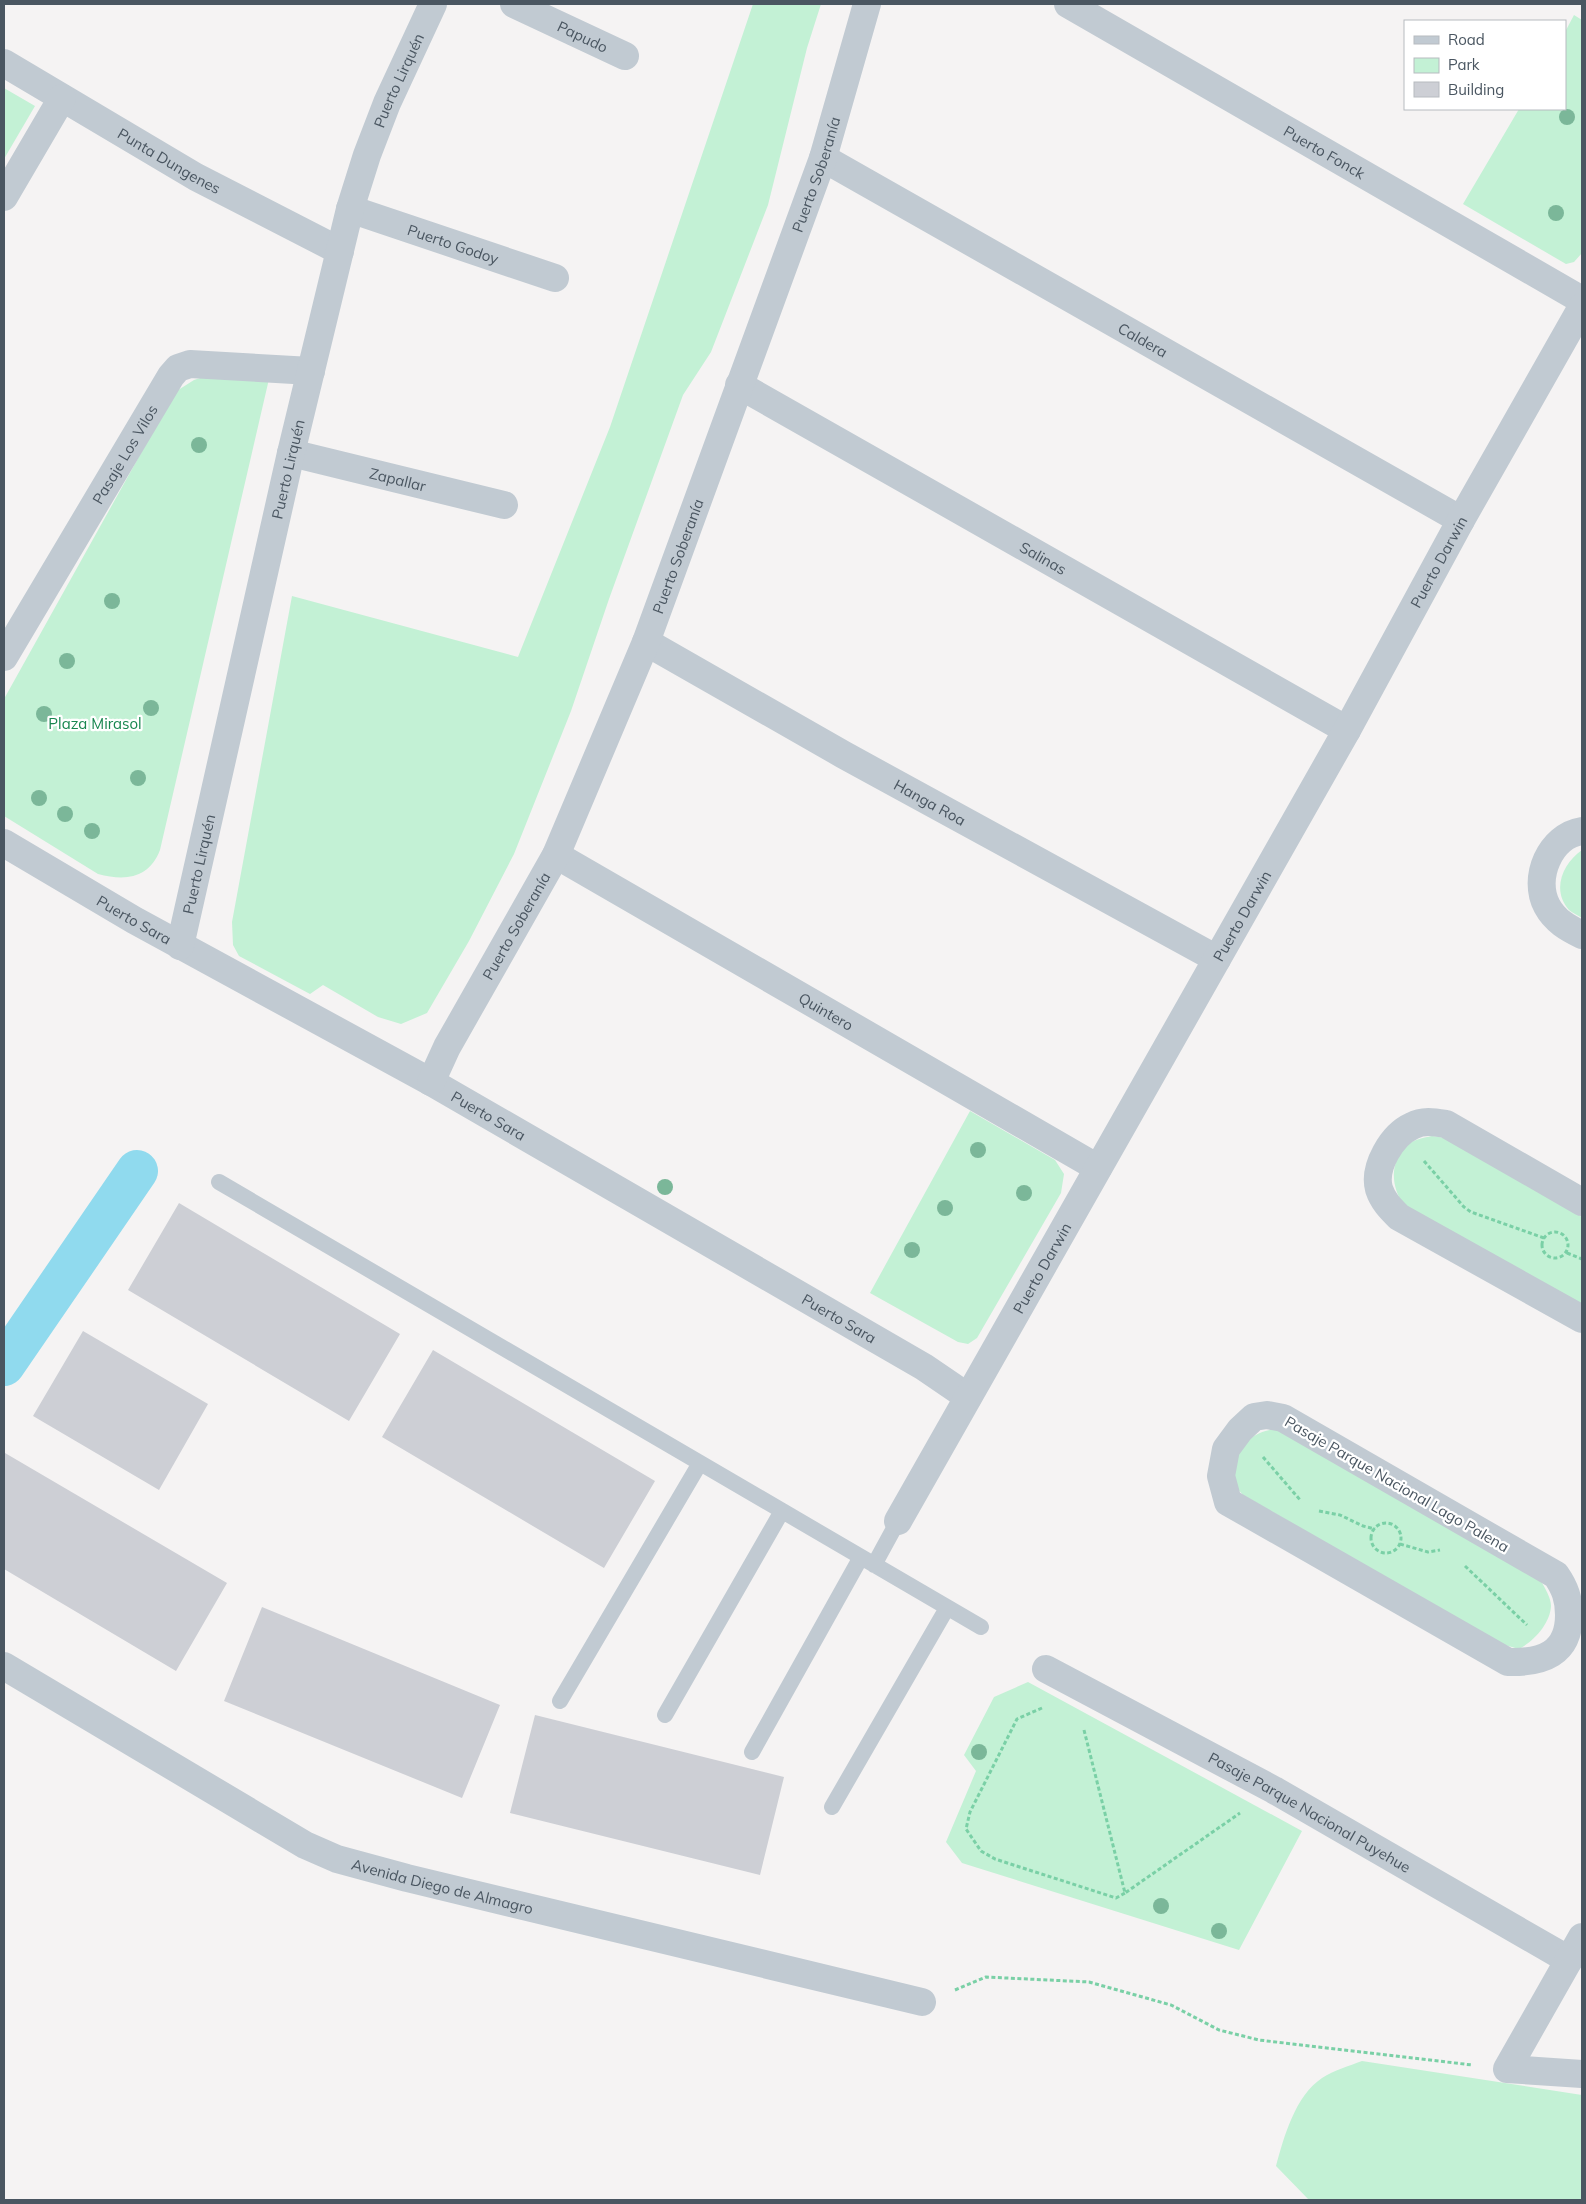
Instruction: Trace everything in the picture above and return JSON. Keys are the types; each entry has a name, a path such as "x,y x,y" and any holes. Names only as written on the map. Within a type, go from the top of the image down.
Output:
{"street":[{"name":"Puerto Lirquén","path":"180,946 291,453 350,209 367,155 387,103 433,4"},
{"name":"Papudo","path":"514,4 625,56"},
{"name":"Puerto Soberanía","path":"431,1082 447,1047 556,855 646,642 823,158 868,4"},
{"name":"Puerto Fonck","path":"1068,4 1582,300"},
{"name":"Punta Dungenes","path":"4,62 196,177 340,251"},
{"path":"4,197 62,98"},
{"name":"Caldera","path":"823,158 1462,520"},
{"name":"Puerto Godoy","path":"350,209 556,278"},
{"name":"Puerto Darwin","path":"898,1521 1347,730 1582,307"},
{"name":"Pasaje Los Vilos","path":"4,657 171,376 178,368 190,364 311,371"},
{"name":"Salinas","path":"739,385 1347,730"},
{"name":"Zapallar","path":"291,453 504,505"},
{"name":"Hanga Roa","path":"646,642 844,755 1217,959"},
{"path":"1582,831 1573,832 1562,838 1550,853 1541,883 1547,906 1562,924 1582,936"},
{"name":"Puerto Sara","path":"4,843 180,946 431,1082 924,1367 968,1397"},
{"name":"Quintero","path":"556,855 1098,1168"},
{"path":"1582,1202 1446,1124 1428,1121 1412,1126 1400,1133 1390,1147 1380,1168 1378,1187 1385,1203 1399,1217 1582,1320"},
{"name":"Pasaje Parque Nacional Lago Palena","path":"1267,1415 1283,1418 1556,1575 1566,1590 1569,1607 1567,1648 1525,1663 1508,1662 1228,1502 1221,1476 1226,1449 1240,1430 1254,1417 1267,1415"},
{"name":"Avenida Diego de Almagro","path":"4,1666 277,1829 337,1859 406,1878 922,2002"},
{"name":"Pasaje Parque Nacional Puyehue","path":"1046,1669 1274,1790 1569,1960"},
{"path":"1582,1937 1507,2069 1582,2074"}],"lane":[{"path":"219,1182 981,1628"},
{"path":"560,1701 700,1464"},
{"path":"665,1715 782,1511"},
{"path":"752,1752 867,1561 898,1521"},
{"path":"832,1807 947,1608"}],"path":[{"path":"1400,1133 1464,1207 1479,1215 1544,1238"},
{"path":"1554,1232 1565,1236 1569,1247 1567,1253 1562,1257 1550,1258 1542,1250 1544,1238 1554,1232"},
{"path":"1567,1253 1582,1259"},
{"path":"1240,1430 1305,1507"},
{"path":"1317,1510 1340,1515 1363,1526 1375,1529"},
{"path":"1391,1524 1400,1532 1400,1544 1390,1552 1378,1551 1371,1541 1375,1529 1379,1525 1391,1524"},
{"path":"1400,1544 1428,1552 1448,1550"},
{"path":"1460,1561 1567,1648"},
{"path":"1048,1705 1016,1719 970,1812 966,1829 981,1851 995,1859 1116,1898 1126,1894 1241,1812 1233,1808"},
{"path":"1091,1730 1083,1725 1126,1894"},
{"path":"922,2002 986,1978 1089,1982 1171,2006 1219,2030 1259,2040 1507,2069"}],"green space":[{"path":"753,4 821,4 807,48 768,205 711,352 683,395 609,599 571,711 514,854 469,941 427,1013 401,1024 378,1017 323,985 310,994 239,956 233,945 232,922 292,596 518,657 610,427"},
{"path":"1574,15 1582,20 1582,253 1574,262 1566,264 1463,204 1518,110 1566,110 1566,30"},
{"path":"4,88 35,106 4,159"},
{"name":"Plaza Mirasol","path":"215,373 269,379 160,850 149,867 135,876 118,877 98,874 4,816 4,699 175,392 194,380"},
{"path":"1582,850 1582,918 1570,911 1564,902 1560,886 1569,862"},
{"path":"970,1111 1055,1160 1064,1174 1061,1193 977,1338 968,1344 958,1342 870,1293"},
{"path":"1432,1136 1446,1138 1582,1217 1582,1305 1404,1206 1395,1184 1394,1170 1396,1162 1404,1148 1410,1143"},
{"path":"1278,1429 1541,1581 1549,1596 1551,1606 1548,1619 1540,1631 1519,1649 1501,1644 1243,1495 1235,1486 1233,1465 1237,1456 1245,1443 1251,1438 1263,1432"},
{"path":"1028,1682 1302,1831 1239,1950 962,1863 946,1842 976,1771 964,1755 994,1697"},
{"path":"1362,2061 1582,2095 1582,2200 1309,2200 1276,2166 1287,2130 1298,2106 1313,2086 1331,2073"}],"building":[{"path":"179,1203 400,1334 349,1421 128,1290"},
{"path":"83,1331 208,1404 159,1490 33,1416"},
{"path":"433,1350 655,1481 604,1568 382,1437"},
{"path":"5,1453 227,1583 176,1671 4,1569"},
{"path":"262,1607 500,1705 462,1798 224,1701"},
{"path":"535,1715 784,1777 760,1875 510,1813"}],"waterway":[{"path":"4,1365 137,1171"}]}
